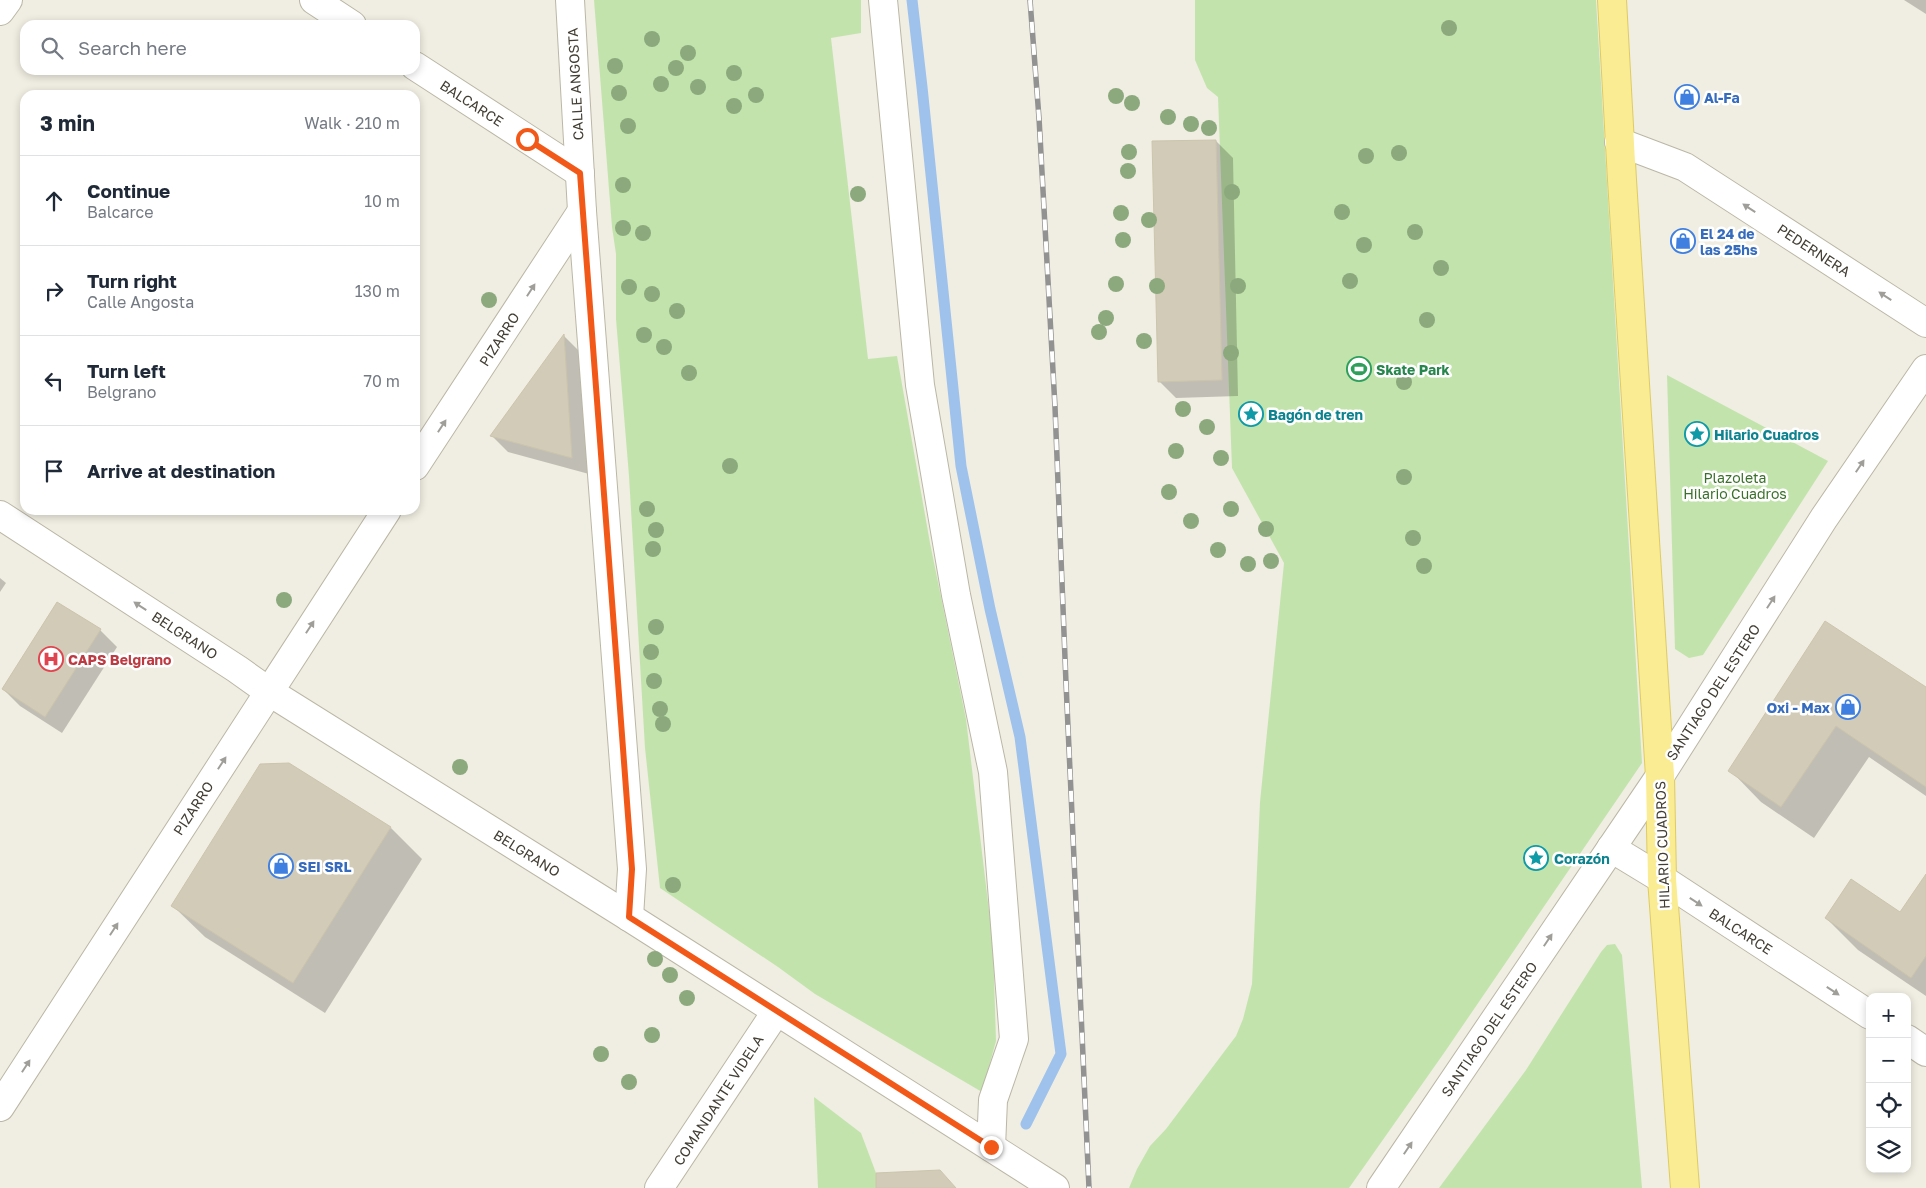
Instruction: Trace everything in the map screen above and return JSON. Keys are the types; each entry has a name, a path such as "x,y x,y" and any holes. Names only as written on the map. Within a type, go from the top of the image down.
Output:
{"main road":[{"name":"HILARIO CUADROS","path":"1612,0 1619,142 1660,776 1662,879 1685,1188"}],"street":[{"path":"0,11 8,0"},
{"path":"314,0 344,20"},
{"name":"CALLE ANGOSTA","path":"570,0 582,211 632,869 629,917"},
{"path":"883,0 920,385 956,595 993,772 1014,1039 994,1100 991,1147"},
{"name":"BALCARCE","path":"420,69 580,173"},
{"name":"PEDERNERA","path":"1619,142 1685,167 1926,323"},
{"name":"PIZARRO","path":"420,458 582,211"},
{"name":"SANTIAGO DEL ESTERO","path":"1381,1188 1660,776 1824,518 1926,369"},
{"name":"PIZARRO","path":"0,1107 383,515"},
{"name":"BELGRANO","path":"0,516 238,669 268,691 629,917 1055,1188"},
{"name":"BALCARCE","path":"1611,848 1662,879 1866,1012"},
{"name":"COMANDANTE VIDELA","path":"659,1188 776,1012"},
{"path":"1911,1042 1926,1052"}],"green space":[{"path":"594,0 861,0 861,33 831,38 868,359 897,356 930,543 966,719 993,944 996,1041 982,1092 815,994 660,888 645,748 629,476 616,319 616,254 612,227"},
{"path":"1195,0 1596,0 1642,763 1444,1053 1349,1188 1129,1188 1150,1146 1166,1129 1236,1036 1243,1019 1252,984 1260,802 1284,563 1232,468 1218,97 1207,88 1195,60"},
{"name":"Plazoleta Hilario Cuadros","path":"1667,375 1828,461 1703,655 1689,658 1675,649"},
{"path":"1615,944 1622,955 1642,1188 1439,1188 1526,1070 1601,952 1607,945"},
{"path":"814,1097 861,1133 876,1173 876,1188 818,1188"}],"building":[{"path":"1216,140 1222,380 1158,382 1152,141"},
{"path":"564,334 572,458 490,436"},
{"name":"CAPS Belgrano","path":"57,602 101,629 45,717 2,689"},
{"name":"Oxi - Max","path":"1825,621 1926,687 1926,787 1836,726 1781,807 1728,771"},
{"name":"SEI SRL","path":"289,763 391,827 293,983 171,906 260,764"},
{"path":"1926,874 1926,956 1911,978 1825,918 1851,879 1900,912"},
{"path":"940,1170 956,1188 876,1188 876,1173"}],"waterway":[{"path":"912,0 961,466 990,609 1020,737 1061,1054 1026,1124"}],"railway":[{"path":"1030,0 1039,118 1055,407 1089,1188"}],"place":[{"name":"Al-Fa","path":"1687,97"},
{"name":"El 24 de las 25hs","path":"1683,241"},
{"name":"Skate Park","path":"1359,369"},
{"name":"Bagón de tren","path":"1251,414"},
{"name":"Hilario Cuadros","path":"1697,434"},
{"name":"CAPS Belgrano","path":"51,659"},
{"name":"Oxi - Max","path":"1848,707"},
{"name":"Corazón","path":"1536,858"},
{"name":"SEI SRL","path":"281,866"}],"route":[{"path":"527,139 580,173 632,869 629,917 991,1147"}]}
